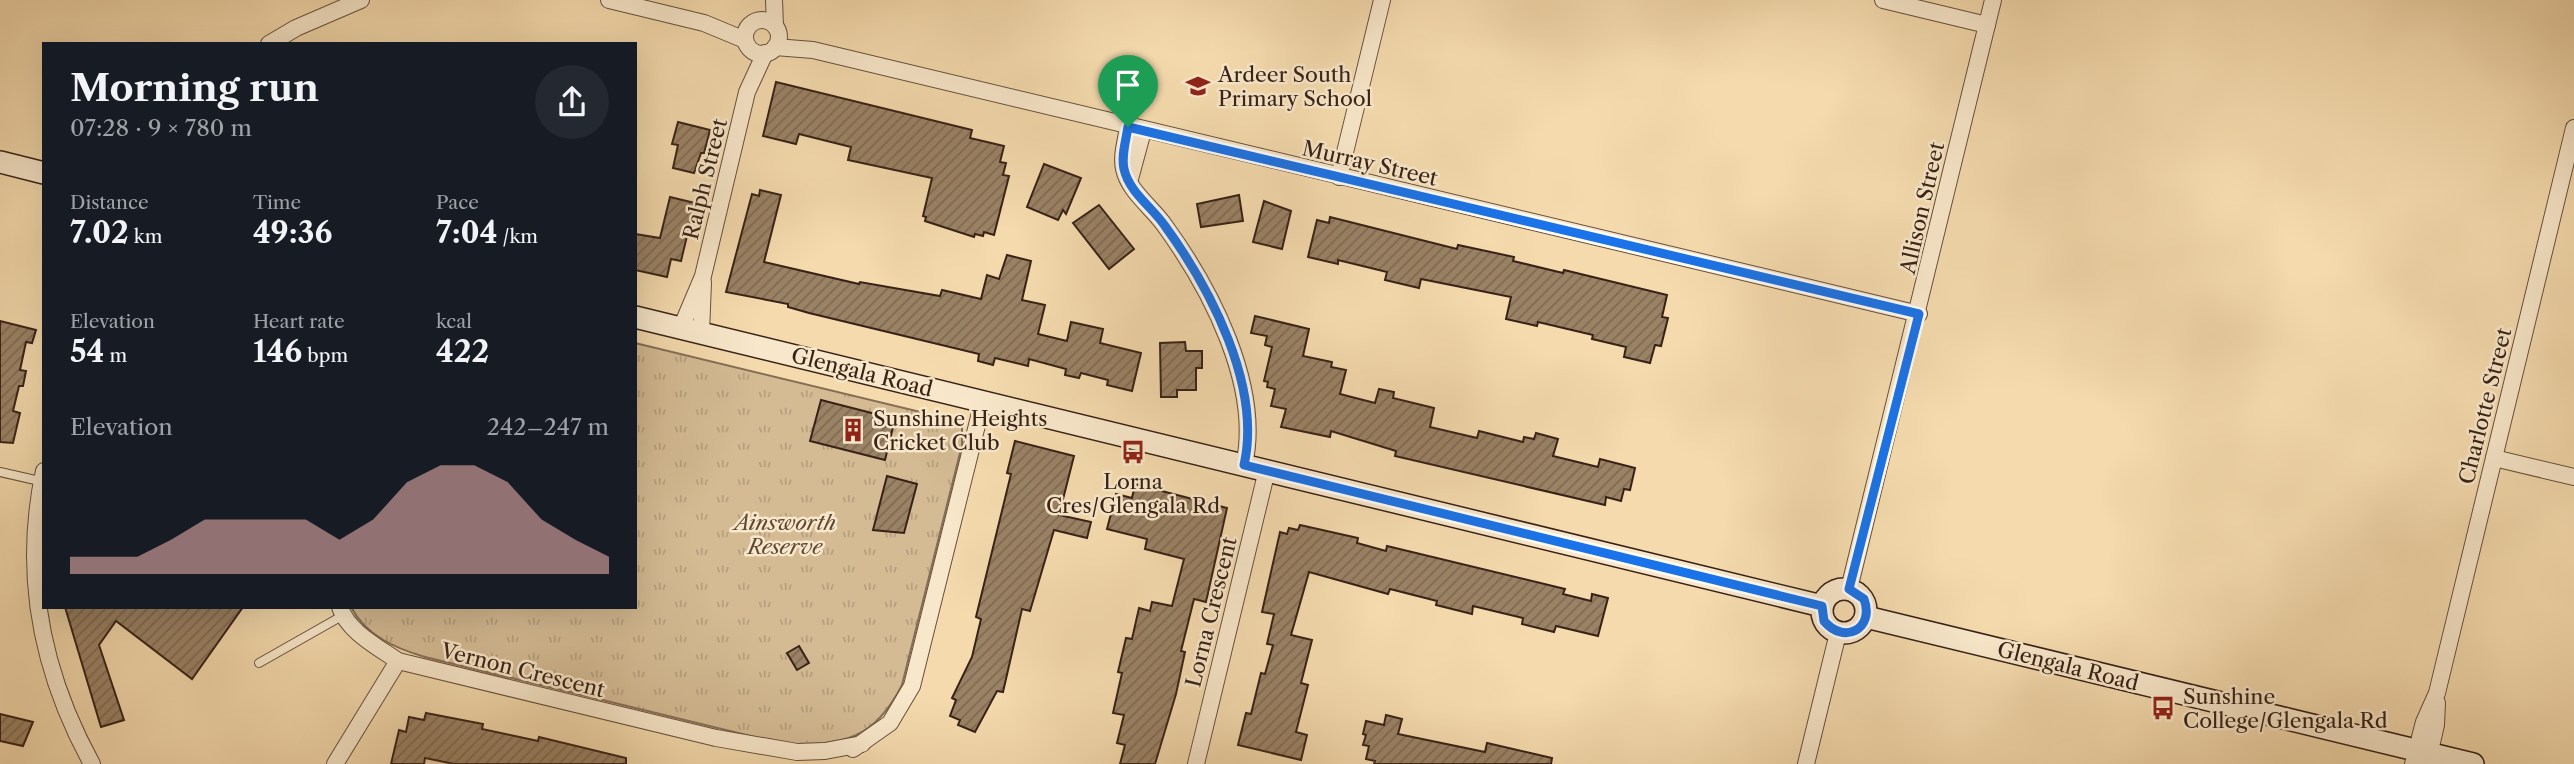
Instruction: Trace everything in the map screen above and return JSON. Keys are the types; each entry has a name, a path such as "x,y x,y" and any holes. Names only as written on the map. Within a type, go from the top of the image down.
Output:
{"street":[{"path":"273,42 296,28 362,0"},
{"path":"609,0 773,40"},
{"name":"Ralph Street","path":"691,330 747,92 749,34 767,0"},
{"name":"Ralph Street","path":"747,92 773,40 774,0"},
{"path":"1339,177 1382,0"},
{"path":"1882,0 1987,25"},
{"name":"Allison Street","path":"1849,589 1919,314 1993,0"},
{"path":"749,34 766,20 773,40"},
{"name":"Murray Street","path":"773,40 1135,129 1919,314"},
{"name":"Charlotte Street","path":"2422,758 2494,458 2569,170 2574,128"},
{"path":"1135,129 1129,181 1183,251 1229,341 1249,430 1244,465"},
{"path":"0,162 42,172"},
{"name":"Glengala Road","path":"637,317 1822,606"},
{"name":"Vernon Crescent","path":"341,611 363,637 398,661 716,738 797,761 825,751 862,744 890,723 912,685 983,401"},
{"path":"2494,458 2574,477"},
{"name":"Lorna Crescent","path":"1198,764 1267,470"},
{"path":"42,487 34,557 39,617 59,695 92,764"},
{"path":"1849,589 1864,599 1866,617 1856,630 1838,633 1824,621 1822,606 1832,592 1849,589"},
{"name":"Glengala Road","path":"1866,617 2422,758 2473,764"},
{"path":"1806,764 1838,633"},
{"path":"335,764 398,661"}],"lane":[{"path":"0,472 42,478"},
{"path":"259,663 341,611"}],"green space":[{"name":"Ainsworth Reserve","path":"637,343 962,422 962,445 902,685 891,703 869,728 842,740 788,745 425,657 382,639 357,617 352,609 637,609"}],"building":[{"path":"776,82 972,130 970,138 1004,146 1000,162 1006,163 1003,175 1009,176 994,235 984,232 983,236 975,234 974,237 925,221 926,217 923,216 932,178 848,160 851,147 799,134 796,144 763,136"},
{"path":"678,122 710,130 704,153 701,153 694,173 673,168 678,145 672,144"},
{"path":"1044,164 1081,178 1066,214 1063,210 1058,220 1027,207"},
{"path":"760,190 781,195 764,262 859,284 860,282 940,296 942,290 981,299 987,275 999,279 1007,255 1031,261 1022,300 1045,305 1038,334 1067,341 1071,322 1103,329 1100,343 1141,353 1132,391 1107,385 1108,380 1081,373 1079,378 1065,375 1066,369 1029,359 1028,366 995,358 993,365 978,361 979,354 809,313 788,307 788,304 726,292 752,194 759,196"},
{"path":"1239,195 1243,221 1201,227 1197,204"},
{"path":"670,197 695,203 681,261 671,259 667,277 637,270 637,234 660,238"},
{"path":"1264,201 1291,211 1282,249 1253,242"},
{"path":"1099,205 1134,249 1109,269 1073,223"},
{"path":"1330,217 1457,249 1458,245 1514,257 1513,261 1563,273 1564,270 1667,295 1662,317 1668,318 1661,346 1655,345 1650,363 1624,357 1626,347 1592,339 1593,335 1538,322 1537,326 1506,319 1511,297 1421,279 1419,288 1385,280 1387,272 1338,260 1338,264 1308,257 1317,220 1329,223"},
{"path":"1255,316 1309,329 1303,356 1332,362 1331,367 1346,370 1340,394 1375,403 1379,389 1394,392 1393,398 1434,408 1430,427 1477,438 1479,431 1523,442 1524,437 1534,439 1536,433 1558,439 1553,456 1598,467 1600,459 1635,468 1630,490 1624,489 1621,501 1606,497 1605,505 1395,456 1396,451 1331,431 1330,437 1281,427 1286,409 1271,406 1275,389 1267,387 1268,382 1264,381 1272,347 1265,345 1267,336 1251,333"},
{"path":"0,321 36,330 32,343 26,342 20,370 26,371 13,411 20,413 13,443 0,442"},
{"path":"1185,342 1186,351 1202,351 1202,368 1196,368 1196,390 1177,390 1177,397 1161,397 1160,343"},
{"name":"Sunshine Heights Cricket Club","path":"821,400 895,419 885,460 810,441"},
{"path":"1015,441 1074,456 1059,515 1091,522 1087,538 1054,530 1030,611 1022,609 1003,692 997,691 975,732 958,725 960,720 950,716 956,700 952,698 972,657 981,619 976,617 1011,474 1007,473"},
{"path":"887,476 917,484 904,533 873,530"},
{"path":"1135,484 1227,508 1206,602 1194,599 1181,651 1185,652 1176,694 1155,764 1120,764 1125,745 1117,743 1124,715 1113,713 1122,673 1118,672 1126,638 1132,639 1139,608 1150,611 1152,602 1172,606 1184,559 1145,549 1147,539 1107,529 1116,494 1132,498"},
{"path":"1300,525 1358,538 1357,543 1386,551 1387,546 1565,589 1563,594 1591,601 1592,594 1608,598 1598,636 1556,626 1554,632 1522,624 1523,618 1473,606 1472,614 1436,605 1437,601 1390,589 1388,594 1309,572 1291,635 1312,640 1301,683 1308,685 1296,732 1307,735 1301,760 1238,745 1246,713 1251,714 1261,673 1265,674 1273,645 1267,644 1274,614 1262,612 1280,532 1287,534 1289,528 1298,530"},
{"path":"66,609 242,609 192,679 116,621 99,645 124,720 101,727"},
{"path":"799,646 809,663 797,670 787,653"},
{"path":"426,713 483,724 482,729 538,741 539,737 626,758 626,764 454,764 425,758 424,764 391,764 399,730 406,732 409,717 424,720"},
{"path":"0,714 33,722 23,746 0,741"},
{"path":"1386,715 1402,719 1398,734 1485,752 1487,743 1552,758 1551,764 1374,764 1375,761 1366,759 1369,746 1363,745 1366,721 1384,725"}],"place":[{"name":"Ardeer South Primary School","path":"1198,86"},
{"name":"Sunshine Heights Cricket Club","path":"853,430"},
{"name":"Lorna Cres/Glengala Rd","path":"1133,452"},
{"name":"Sunshine College/Glengala Rd","path":"2163,708"}],"route":[{"path":"1128,127 1919,314 1849,589 1864,599 1867,607 1863,624 1849,633 1838,633 1824,621 1822,606 1244,465 1249,430 1229,341 1200,279 1183,251 1132,187 1124,172 1128,127"}]}
